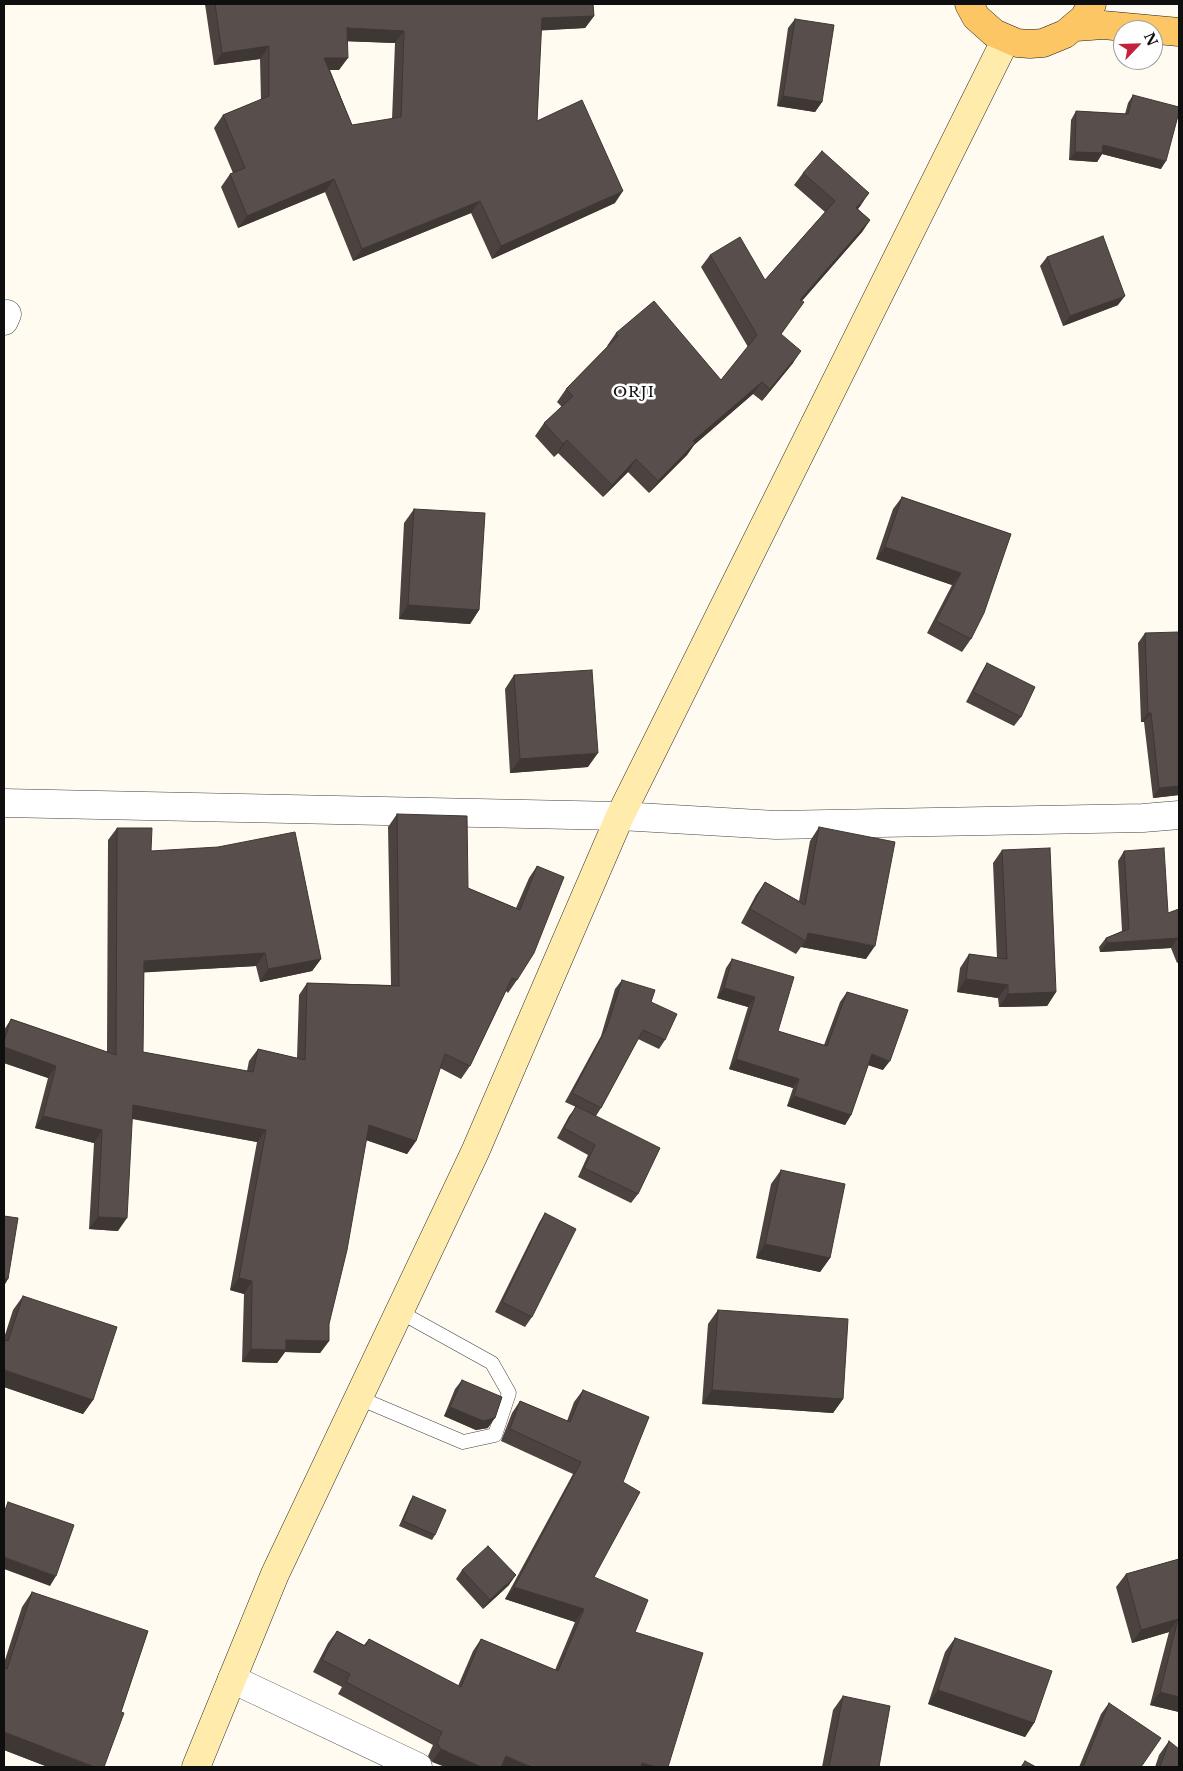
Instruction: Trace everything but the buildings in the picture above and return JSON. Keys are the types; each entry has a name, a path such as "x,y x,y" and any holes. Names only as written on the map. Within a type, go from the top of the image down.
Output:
{"main road":[{"path":"950,4 972,10 989,30 1006,39 1030,44 1042,43 1066,34 1076,27 1092,4"},
{"path":"1076,27 1103,25 1179,32"},
{"path":"196,1767 275,1574 476,1152 620,816 1006,39"}],"street":[{"path":"4,803 620,816 786,825 1114,819 1179,815"},
{"path":"232,1679 418,1767"}],"lane":[{"path":"358,1398 463,1442 495,1435 509,1393 492,1363 400,1312"}],"district":[{"name":"ORJI","path":"634,393"}]}
